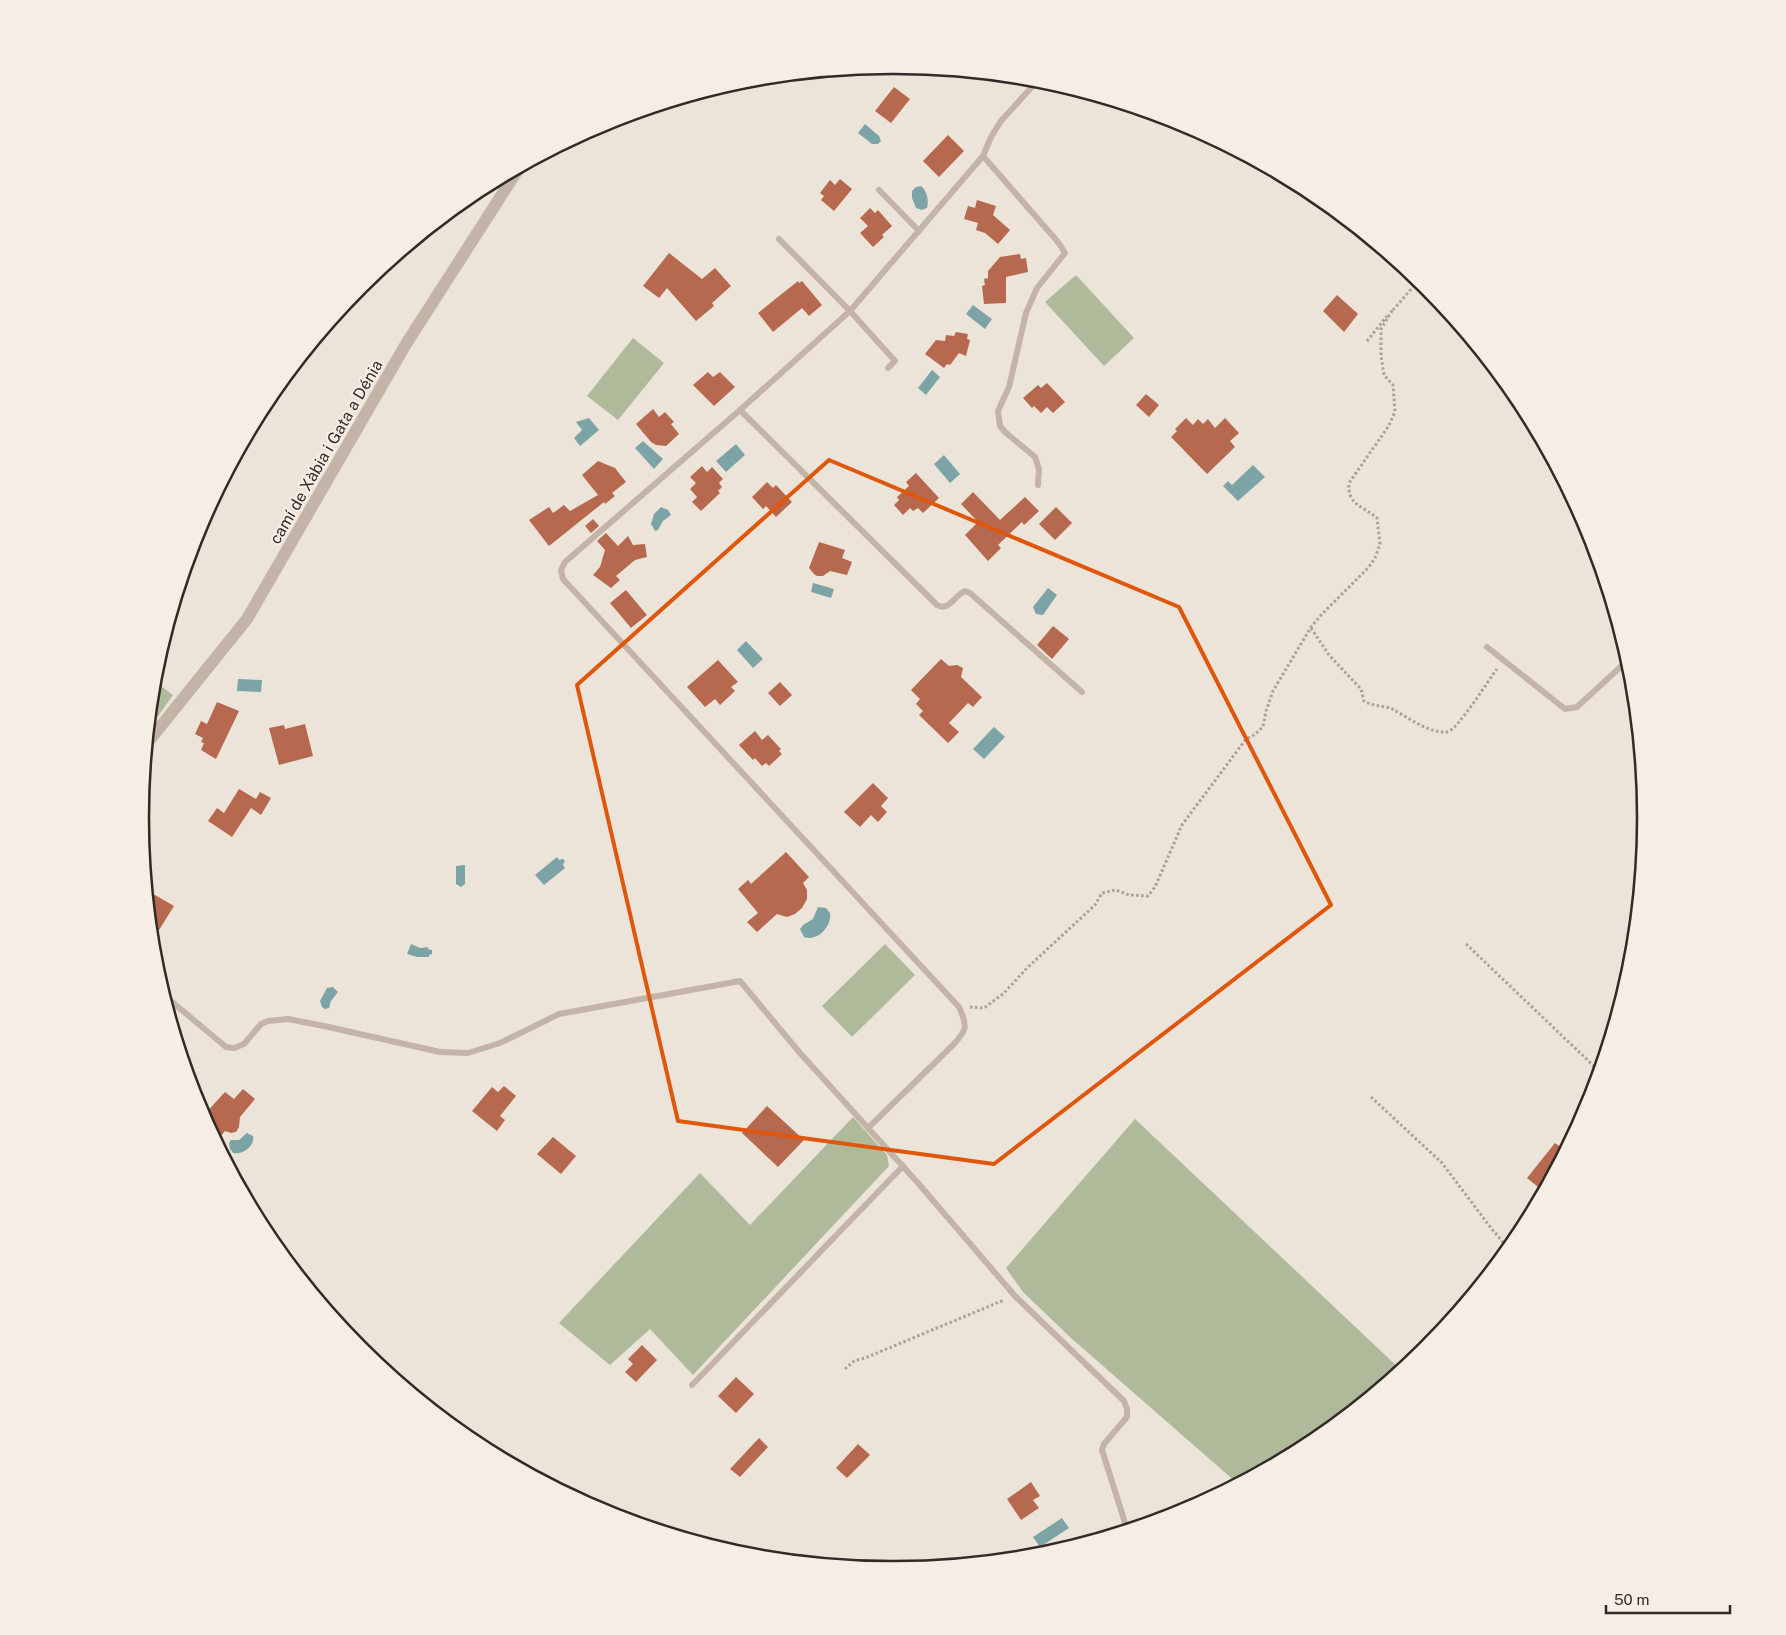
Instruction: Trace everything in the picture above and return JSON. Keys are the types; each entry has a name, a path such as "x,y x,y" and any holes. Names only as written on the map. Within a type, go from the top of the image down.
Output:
{"street":[{"name":"camí de Xàbia i Gata a Dénia","path":"155,734 231,642 254,608 406,344 512,179"}],"lane":[{"path":"868,1128 954,1046 964,1032 966,1023 959,1007 563,579 561,570 565,562 740,410 850,311 983,156 991,137 1001,121 1032,87"},
{"path":"983,156 1058,242 1065,253 1037,288 1026,313 1009,387 998,411 1000,426 1035,458 1040,469 1038,485"},
{"path":"879,190 919,230"},
{"path":"779,239 850,311 895,361 888,368"},
{"path":"740,410 937,605 946,608 960,593 965,591 970,593 1082,692"},
{"path":"1487,647 1565,709 1577,708 1621,667"},
{"path":"174,1004 226,1047 234,1048 244,1044 261,1024 268,1020 288,1019 440,1052 468,1053 500,1043 558,1014 740,981 800,1053 902,1166 1015,1296 1124,1401 1128,1409 1127,1417 1104,1444 1102,1450 1125,1524"},
{"path":"692,1385 902,1166"}],"path":[{"path":"1366,341 1413,286"},
{"path":"959,1007 984,1008 1003,994 1028,967 1096,905 1102,893 1116,890 1130,895 1148,896 1155,887 1182,825 1246,739 1254,735 1262,727 1273,691 1311,628 1327,608 1368,568 1375,558 1380,544 1377,518 1353,502 1348,492 1348,483 1388,427 1395,412 1393,385 1384,375 1381,356 1381,329 1393,309"},
{"path":"1311,628 1329,655 1361,689 1364,702 1370,705 1392,708 1405,717 1432,730 1448,732 1452,730 1463,719 1467,710 1503,660"},
{"path":"1466,944 1594,1066"},
{"path":"1371,1097 1442,1163 1503,1242"},
{"path":"845,1369 854,1361 1015,1296"}],"highlighted area":[{"path":"829,460 1179,607 1331,905 994,1164 678,1121 577,685"}],"green space":[{"path":"1076,275 1134,338 1104,366 1045,302"},
{"path":"633,338 664,363 618,420 587,396"},
{"path":"162,687 173,695 156,719"},
{"path":"885,944 915,975 852,1037 822,1006"},
{"path":"853,1117 887,1155 889,1166 693,1375 650,1329 610,1365 559,1323 700,1173 750,1225"},
{"path":"1135,1119 1396,1365 1346,1408 1265,1462 1233,1479 1071,1338 1023,1292 1006,1268"}],"water":[{"path":"865,124 879,136 881,141 878,144 872,144 858,133"},
{"path":"921,186 926,193 928,202 927,208 922,210 916,208 912,198 912,191 916,187"},
{"path":"973,305 992,319 985,329 966,314"},
{"path":"932,370 940,377 926,395 918,388"},
{"path":"589,418 599,430 580,446 574,438 582,430 576,422"},
{"path":"643,441 663,459 654,469 635,448"},
{"path":"736,444 745,455 726,472 716,461"},
{"path":"944,455 960,474 950,483 934,464"},
{"path":"1253,465 1265,477 1238,501 1223,486 1228,481 1232,485"},
{"path":"661,507 668,510 671,515 655,531 651,524 654,514"},
{"path":"813,583 834,589 831,598 811,592"},
{"path":"1048,588 1057,595 1043,615 1036,614 1033,607"},
{"path":"746,641 763,659 753,668 737,650"},
{"path":"238,679 262,680 261,692 237,691"},
{"path":"994,727 1005,737 984,759 973,749"},
{"path":"557,857 559,860 563,859 565,861 563,865 565,868 544,885 535,875"},
{"path":"465,865 465,884 461,887 456,884 456,866"},
{"path":"818,907 826,908 830,913 829,923 819,935 809,938 804,937 800,929 813,919"},
{"path":"411,944 420,948 428,947 428,949 432,950 432,954 429,957 417,957 407,954"},
{"path":"333,987 338,992 331,1001 329,1008 325,1009 320,1001 327,988"},
{"path":"247,1133 253,1136 252,1143 248,1149 241,1153 233,1153 229,1143 231,1140 239,1140"},
{"path":"1062,1518 1069,1528 1041,1546 1033,1537"}],"building":[{"path":"894,87 910,99 891,123 875,111"},
{"path":"948,135 964,151 939,177 923,161"},
{"path":"840,179 852,189 834,211 821,200 824,196 820,193 830,180 835,185"},
{"path":"977,200 996,206 993,215 1010,230 998,244 985,233 976,230 978,223 964,219 968,206 975,208"},
{"path":"870,208 875,213 878,210 892,226 873,247 860,233 868,226 860,218"},
{"path":"669,253 702,279 715,268 731,286 712,303 714,306 696,321 667,288 659,298 643,286"},
{"path":"1020,254 1021,259 1026,258 1028,272 1006,277 1006,303 984,304 982,286 985,285 984,279 988,278 988,271 1000,257"},
{"path":"798,281 799,283 802,281 822,305 809,316 802,308 773,332 758,313"},
{"path":"1337,295 1358,314 1344,332 1323,311"},
{"path":"956,332 968,334 967,339 970,340 966,356 959,353 950,365 947,364 944,368 925,354 936,340 945,341 946,335 954,336"},
{"path":"708,372 713,377 720,372 735,387 714,406 693,385"},
{"path":"1047,383 1065,402 1053,413 1047,407 1041,413 1034,406 1032,408 1023,398 1038,385 1041,388"},
{"path":"1146,394 1159,405 1149,417 1136,405"},
{"path":"653,409 659,417 665,412 674,422 671,424 679,434 666,446 656,445 651,442 636,424"},
{"path":"1186,418 1193,425 1198,419 1203,424 1208,419 1215,428 1225,418 1239,433 1230,441 1235,447 1207,474 1171,437 1177,431 1175,429"},
{"path":"598,461 615,468 626,482 612,493 615,496 605,504 604,502 549,546 529,520 549,507 553,513 564,505 570,511 598,495 582,475"},
{"path":"702,466 707,472 712,467 723,479 719,483 722,487 718,491 720,493 701,511 692,502 697,497 690,489 696,483 690,477"},
{"path":"916,473 939,498 923,513 918,508 913,511 910,508 903,515 894,505 899,500 897,497 909,486 906,482"},
{"path":"767,482 773,488 776,485 792,502 776,517 766,506 763,509 752,497"},
{"path":"973,492 1000,520 1025,497 1039,511 1024,525 1022,522 998,545 1001,548 988,561 965,535 978,522 961,504"},
{"path":"1056,507 1072,523 1055,540 1039,524"},
{"path":"593,519 599,526 591,533 585,526"},
{"path":"606,533 618,546 628,536 633,545 645,544 647,557 635,560 616,576 620,580 611,588 593,575 600,567 605,550 597,541"},
{"path":"819,542 845,550 842,558 852,562 847,575 830,571 823,576 814,574 809,568"},
{"path":"626,590 647,615 631,628 610,603"},
{"path":"1053,626 1069,639 1052,659 1037,645"},
{"path":"941,659 949,666 957,665 963,668 961,677 982,697 973,707 968,703 949,723 959,732 948,743 919,715 923,711 916,704 920,699 911,690"},
{"path":"718,660 738,682 731,687 735,691 720,705 715,699 705,707 687,687"},
{"path":"780,682 792,695 780,706 768,693"},
{"path":"217,702 239,711 216,759 201,750 204,743 201,742 203,738 195,734 201,721 207,724"},
{"path":"305,724 313,756 279,765 269,728 284,725 285,729"},
{"path":"755,731 762,740 768,735 781,749 779,751 782,754 769,766 766,763 762,766 755,758 753,760 739,745"},
{"path":"873,783 888,798 881,806 887,812 878,822 871,815 860,827 844,812"},
{"path":"239,789 256,799 260,792 271,798 261,815 251,808 232,837 208,821 217,808 224,813"},
{"path":"786,852 809,877 803,883 807,890 807,899 802,908 795,914 787,917 777,914 757,932 747,922 758,913 738,889 748,880 751,884"},
{"path":"154,894 174,906 159,930 156,915"},
{"path":"504,1086 516,1096 500,1116 505,1120 497,1131 472,1111 492,1087 498,1092"},
{"path":"243,1089 255,1099 240,1117 239,1127 236,1132 225,1131 221,1136 209,1109 225,1092 234,1099"},
{"path":"767,1106 804,1140 778,1167 742,1133"},
{"path":"553,1137 576,1156 561,1174 537,1154"},
{"path":"1555,1143 1560,1146 1538,1187 1527,1178"},
{"path":"642,1345 657,1360 636,1382 625,1372 633,1364 628,1359"},
{"path":"736,1377 754,1394 736,1413 718,1396"},
{"path":"759,1438 768,1447 740,1477 730,1469"},
{"path":"858,1444 870,1455 847,1478 836,1468"},
{"path":"1031,1482 1040,1496 1033,1500 1039,1508 1021,1520 1007,1499"}]}
